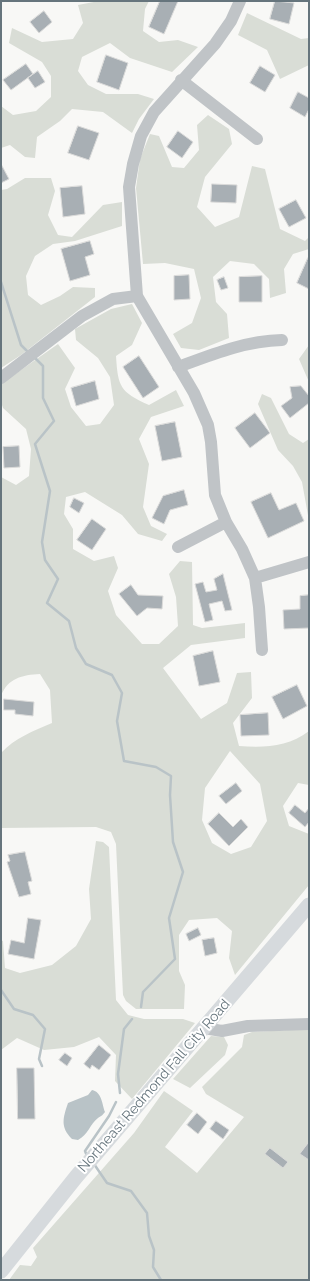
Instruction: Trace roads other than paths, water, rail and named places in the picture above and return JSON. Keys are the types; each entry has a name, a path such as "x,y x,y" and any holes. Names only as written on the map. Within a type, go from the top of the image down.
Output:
{"main road":[{"name":"Northeast Redmond Fall City Road","path":"1,1270 88,1164 309,905"}],"street":[{"path":"240,1 231,21 215,44 180,80 154,112 140,136 129,187 137,296 194,393 208,425 211,442 215,495 226,522 242,549 255,578 262,650"},
{"path":"180,80 257,139"},
{"path":"1,378 82,316 113,299 137,296"},
{"path":"178,368 215,353 259,341 282,340"},
{"path":"178,546 226,522"},
{"path":"255,578 309,562"},
{"path":"204,1028 222,1031 248,1026 309,1024"}],"waterway":[{"path":"1,282 21,345 28,352"},
{"path":"35,358 43,366 43,398 54,421 35,444 50,491 42,542 45,560 58,579 47,603 69,621 76,648 86,664 112,675 122,693 117,721 124,761 156,767 171,776 170,795 173,842 183,872 169,918 175,959 143,992 141,1007"},
{"path":"1,990 14,1009 33,1015 45,1029 39,1059 42,1066"},
{"path":"120,1093 118,1074 124,1029 132,1019"},
{"path":"87,1156 85,1151 109,1116 116,1102"},
{"path":"94,1164 107,1183 131,1191 147,1213 149,1236 154,1250 153,1267 161,1280"}]}
